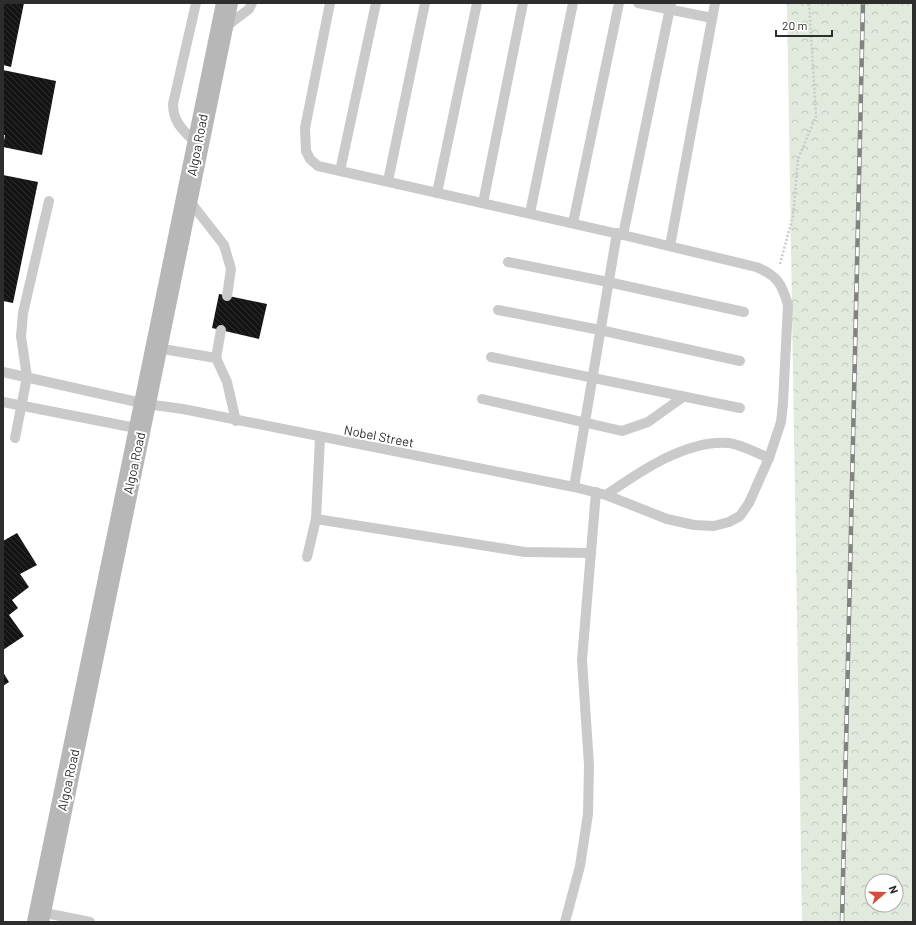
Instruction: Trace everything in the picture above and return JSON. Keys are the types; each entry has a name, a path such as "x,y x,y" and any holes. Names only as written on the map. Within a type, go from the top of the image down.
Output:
{"street":[{"name":"Algoa Road","path":"39,917 141,429 197,144 227,3"}],"lane":[{"path":"196,3 173,104 174,118 178,125 197,144"},
{"path":"221,30 249,8 252,3"},
{"path":"330,3 305,128 306,151 310,159 318,166 530,213 756,267 769,272 776,278"},
{"path":"340,171 376,3"},
{"path":"388,181 425,3"},
{"path":"437,193 477,3"},
{"path":"483,203 523,3"},
{"path":"530,213 573,3"},
{"path":"573,223 620,3"},
{"path":"638,3 671,7 712,18"},
{"path":"670,246 715,3"},
{"path":"574,487 608,282 671,7"},
{"path":"187,197 224,245 231,269 227,296"},
{"path":"15,438 27,377 21,336 23,313 49,201"},
{"path":"508,262 744,312"},
{"name":"Nobel Street","path":"3,372 146,404 183,409 320,438 574,487 606,495 667,519 694,525 714,526 729,522 740,516 749,504 769,458 781,422 788,305 783,290 776,278"},
{"path":"498,310 600,330 740,361"},
{"path":"221,330 216,358 228,382 236,421"},
{"path":"157,348 216,358"},
{"path":"491,357 740,408"},
{"path":"482,399 622,431 648,422 683,397"},
{"path":"3,402 141,429"},
{"path":"308,557 316,520 320,438"},
{"path":"606,495 632,477 667,458 688,449 713,443 730,443 745,447 769,458"},
{"path":"565,922 580,866 588,814 589,765 582,660 596,492"},
{"path":"316,520 525,552 591,553"},
{"path":"39,917 90,922"}],"path":[{"path":"776,278 793,216 798,159 816,116 809,3"}],"green space":[{"path":"787,3 913,3 913,922 802,922"}],"building":[{"path":"3,3 24,3 11,67 3,65"},
{"path":"3,70 56,81 42,155 3,147 5,135 3,135"},
{"path":"3,175 38,182 13,303 3,301"},
{"path":"219,294 267,304 259,339 212,328"},
{"path":"17,533 37,565 20,574 29,587 12,600 18,608 9,615 24,636 3,650 3,541"},
{"path":"3,672 9,682 3,686"}],"railway":[{"path":"842,922 863,3"}]}
